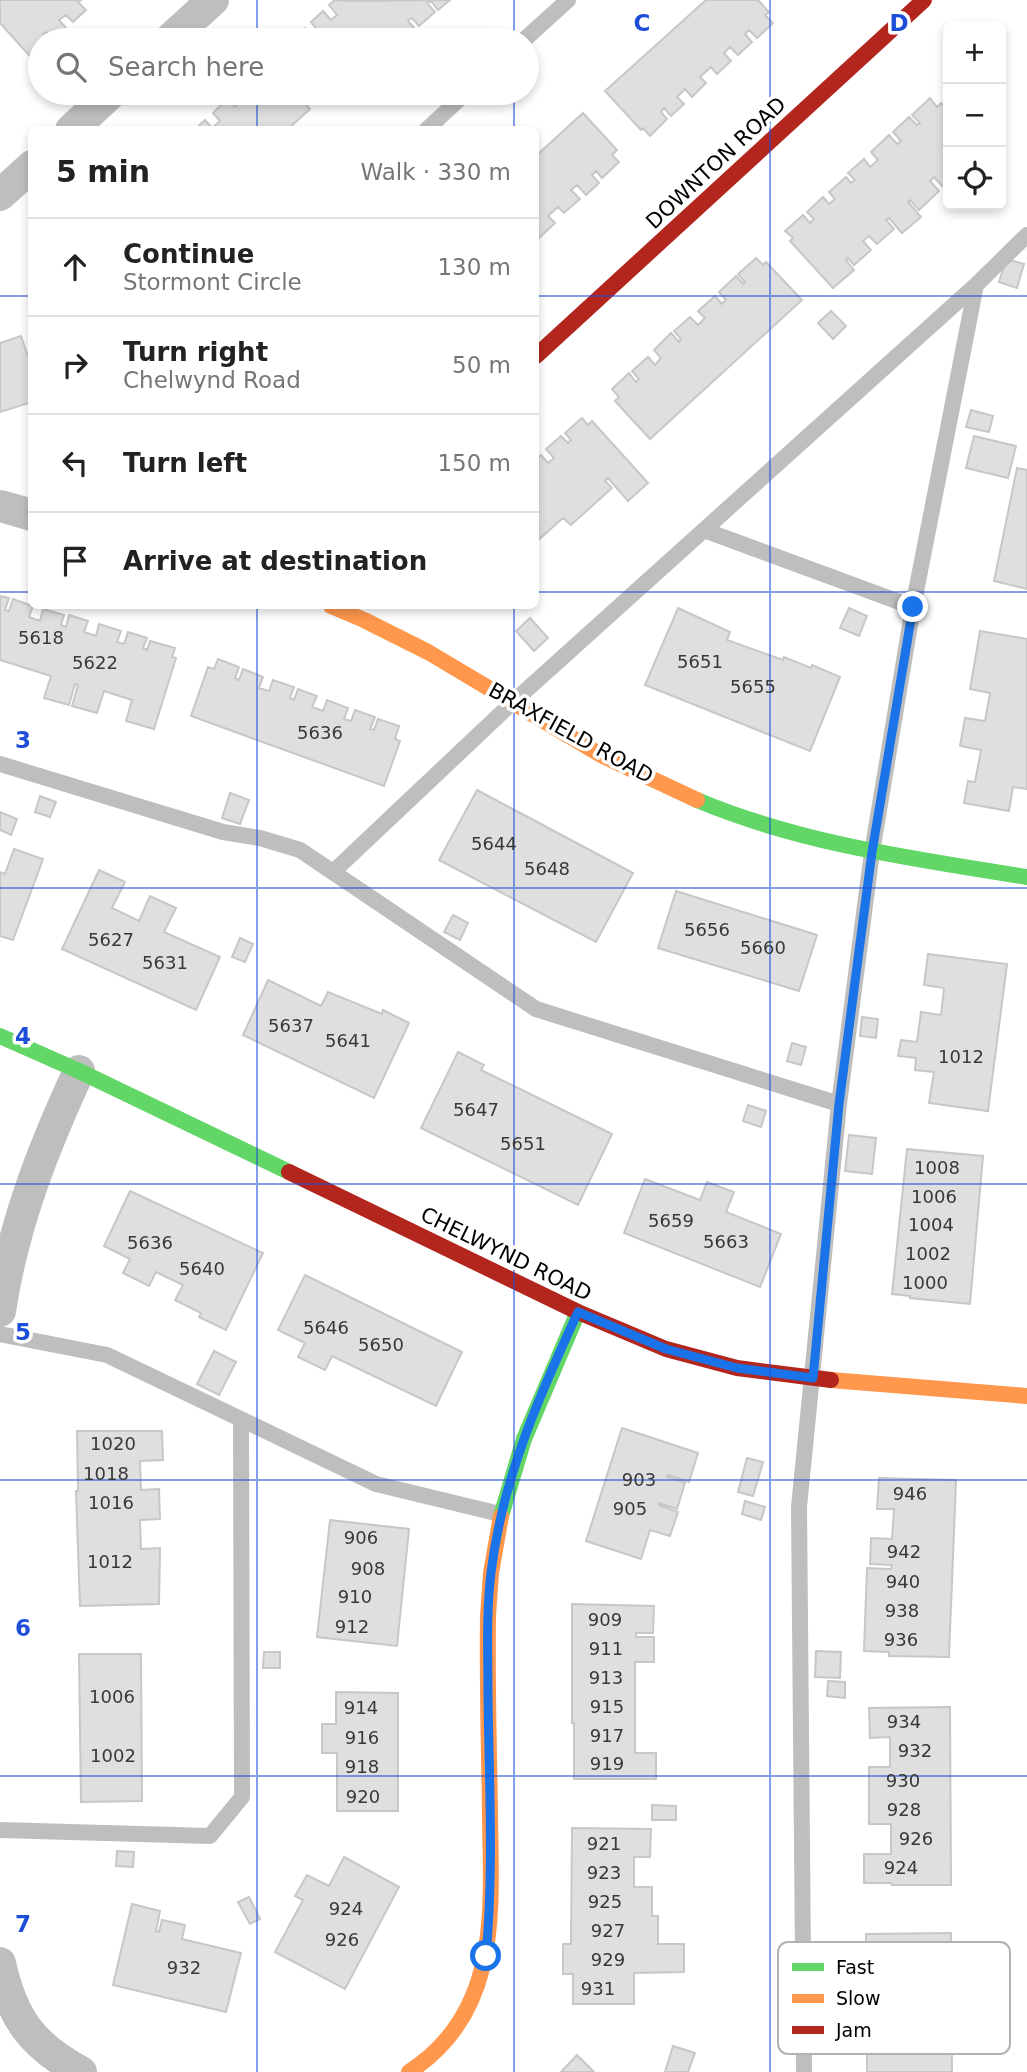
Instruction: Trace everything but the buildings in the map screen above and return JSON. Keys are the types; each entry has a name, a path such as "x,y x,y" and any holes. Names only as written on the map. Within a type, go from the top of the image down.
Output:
{"street":[{"path":"182,28 213,0"},
{"name":"DOWNTON ROAD","path":"539,353 924,0"},
{"path":"80,126 100,105"},
{"path":"0,195 28,170"},
{"path":"0,506 28,514"},
{"name":"BRAXFIELD ROAD","path":"339,609 368,620 435,654 584,746 665,786 750,820 872,852 1027,877"},
{"name":"CHELWYND ROAD","path":"0,1036 79,1071 578,1312 666,1349 737,1368 813,1378 1027,1396"},
{"path":"0,1311 2,1278 22,1211 47,1139 79,1071"},
{"path":"409,2072 421,2066 448,2038 471,2002 486,1956 491,1901 488,1653 491,1575 500,1514 523,1438 578,1312"},
{"path":"0,1962 7,1994 26,2031 58,2059 81,2072"}],"lane":[{"path":"537,28 568,0"},
{"path":"430,126 454,105"},
{"path":"333,872 513,702 976,285 1027,234"},
{"path":"803,1942 799,1507 839,1104 872,852 913,607 976,285"},
{"path":"704,530 913,607"},
{"path":"0,764 223,832 260,838 300,850 536,1009 839,1104"},
{"path":"0,1334 107,1355 376,1484 500,1514"},
{"path":"0,1830 210,1836 242,1797 241,1420"},
{"path":"804,2054 804,2072"}],"traffic: fast":[{"path":"697,800 736,815 818,839 1027,877"},
{"path":"0,1036 289,1172"},
{"path":"501,1516 524,1439 578,1312"}],"traffic: slow":[{"path":"338,609 428,652 601,755 697,800"},
{"path":"831,1380 1027,1396"},
{"path":"409,2072 439,2048 461,2020 476,1989 485,1956 491,1886 488,1616 491,1573 501,1516"}],"traffic: jam":[{"path":"539,353 924,0"},
{"path":"289,1172 578,1312 666,1349 737,1368 831,1380"}],"route":[{"path":"486,1956 491,1901 488,1653 491,1575 500,1514 519,1451 542,1390 578,1312 666,1349 737,1368 813,1378 839,1104 872,852 913,607"}]}
